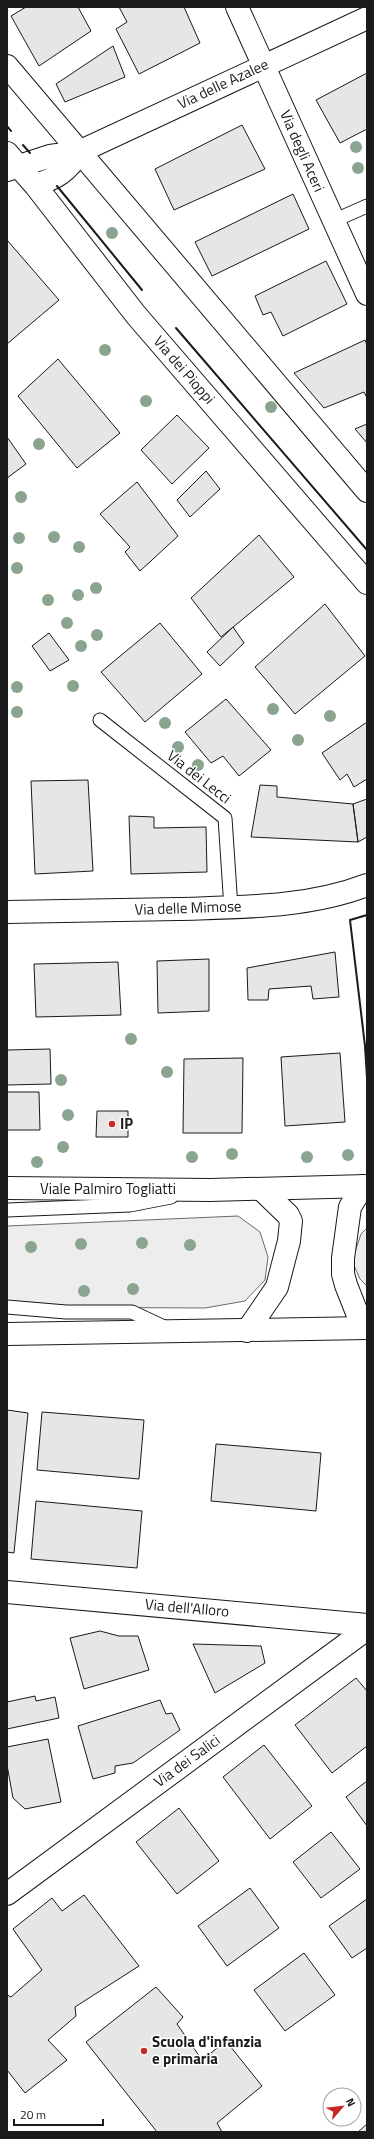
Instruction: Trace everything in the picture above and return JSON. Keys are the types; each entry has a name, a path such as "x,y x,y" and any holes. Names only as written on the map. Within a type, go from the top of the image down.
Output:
{"street":[{"name":"Via degli Aceri","path":"237,7 367,294"},
{"name":"Via delle Azalee","path":"79,152 263,64 367,18"},
{"path":"7,66 367,491"},
{"path":"11,163 64,153 79,152"},
{"path":"35,185 58,176 71,165 79,152"},
{"name":"Via dei Pioppi","path":"11,163 35,185 136,315 367,583"},
{"name":"Via delle Mimose","path":"7,912 231,908 295,904 346,894 367,885"},
{"name":"Viale Palmiro Togliatti","path":"7,1188 210,1190 365,1186"},
{"name":"Viale Palmiro Togliatti","path":"7,1334 365,1328 346,1285 343,1274 343,1258 350,1207 365,1186"},
{"path":"247,1331 277,1287 289,1241 291,1221 288,1215 261,1189"},
{"name":"Via dell'Alloro","path":"7,1592 367,1625"},
{"name":"Via dei Salici","path":"7,1894 367,1629"}],"lane":[{"path":"333,221 367,206"},
{"name":"Via dei Lecci","path":"100,720 225,818 231,908"},
{"name":"Viale Palmiro Togliatti","path":"7,1210 130,1205 210,1190"},
{"name":"Viale Palmiro Togliatti","path":"7,1308 66,1312 132,1312 176,1332"}],"shaded area":[{"path":"238,1216 260,1232 268,1257 265,1280 245,1301 205,1308 7,1307 7,1226"},
{"path":"367,1228 367,1286 360,1279 352,1261 361,1234"}],"building":[{"path":"26,7 78,7 91,31 39,66 11,16"},
{"path":"119,7 184,7 200,43 139,74 116,29 127,22"},
{"path":"113,46 125,77 65,102 56,84"},
{"path":"367,73 367,129 340,143 316,100"},
{"path":"242,125 265,169 174,210 155,169"},
{"path":"293,194 309,229 212,276 195,242"},
{"path":"7,240 59,300 7,344"},
{"path":"326,261 347,304 283,336 271,312 263,315 255,296"},
{"path":"365,340 367,345 367,398 364,392 324,408 294,373"},
{"path":"58,359 120,433 77,468 18,396"},
{"path":"177,415 209,448 172,484 141,450"},
{"path":"367,424 367,443 355,429"},
{"path":"7,437 26,464 7,478"},
{"path":"206,471 220,489 190,517 177,500"},
{"path":"137,482 178,536 140,571 125,552 130,547 100,514"},
{"path":"259,535 294,577 221,637 191,598"},
{"path":"325,604 365,656 295,714 255,667"},
{"path":"160,623 202,674 145,722 101,672"},
{"path":"233,627 244,643 220,666 207,652"},
{"path":"49,633 69,660 50,671 32,646"},
{"path":"226,699 271,750 239,776 223,756 211,763 185,732"},
{"path":"367,722 367,779 354,787 347,774 340,780 322,753"},
{"path":"88,780 93,871 35,874 31,781"},
{"path":"260,785 277,786 277,797 353,804 358,842 251,837"},
{"path":"367,799 367,837 358,842 353,804"},
{"path":"129,816 154,817 154,828 206,827 207,872 131,874"},
{"path":"335,952 339,997 313,999 311,986 269,989 268,1000 248,1000 247,968"},
{"path":"209,959 209,1011 158,1013 157,961"},
{"path":"118,962 121,1015 36,1017 34,964"},
{"path":"50,1049 51,1084 7,1085 7,1050"},
{"path":"340,1053 345,1122 285,1126 281,1057"},
{"path":"243,1058 242,1133 183,1133 184,1059"},
{"path":"7,1092 39,1092 40,1130 7,1130"},
{"name":"IP","path":"97,1111 128,1111 128,1137 96,1137"},
{"path":"7,1410 28,1413 14,1553 7,1552"},
{"path":"42,1412 144,1420 139,1479 37,1470"},
{"path":"216,1444 321,1453 316,1511 211,1501"},
{"path":"36,1501 142,1511 137,1568 31,1559"},
{"path":"100,1631 119,1636 138,1636 149,1670 84,1689 70,1638"},
{"path":"193,1644 261,1646 265,1663 215,1693"},
{"path":"356,1678 367,1691 367,1746 332,1773 295,1725"},
{"path":"35,1696 36,1701 55,1697 59,1718 7,1729 7,1702"},
{"path":"160,1700 166,1714 172,1713 180,1730 133,1763 115,1766 115,1773 93,1779 78,1726"},
{"path":"48,1739 61,1802 25,1809 13,1798 7,1765 7,1747"},
{"path":"264,1745 312,1806 270,1839 223,1777"},
{"path":"367,1781 367,1826 346,1797"},
{"path":"179,1808 219,1861 177,1894 136,1842"},
{"path":"331,1832 360,1869 321,1898 293,1862"},
{"path":"250,1888 279,1928 227,1966 198,1926"},
{"path":"84,1895 139,1966 75,2007 76,2016 48,2040 67,2060 25,2093 7,2070 7,1995 11,1997 42,1970 13,1929 52,1898 62,1911"},
{"path":"367,1899 367,1948 352,1958 329,1926"},
{"path":"304,1953 335,1995 285,2031 254,1990"},
{"name":"Scuola d'infanzia e primaria","path":"156,1987 183,2017 177,2024 202,2060 226,2041 262,2086 217,2123 222,2132 157,2132 86,2042"},
{"path":"367,2124 367,2132 358,2132"}],"wall":[{"path":"7,126 11,131"},
{"path":"23,145 30,153"},
{"path":"57,186 142,290"},
{"path":"176,328 367,550"},
{"path":"365,1046 350,920 367,915"},
{"path":"367,1045 365,1046 367,1078"}],"place":[{"name":"IP","path":"112,1124"},
{"name":"Scuola d'infanzia e primaria","path":"144,2051"}]}
